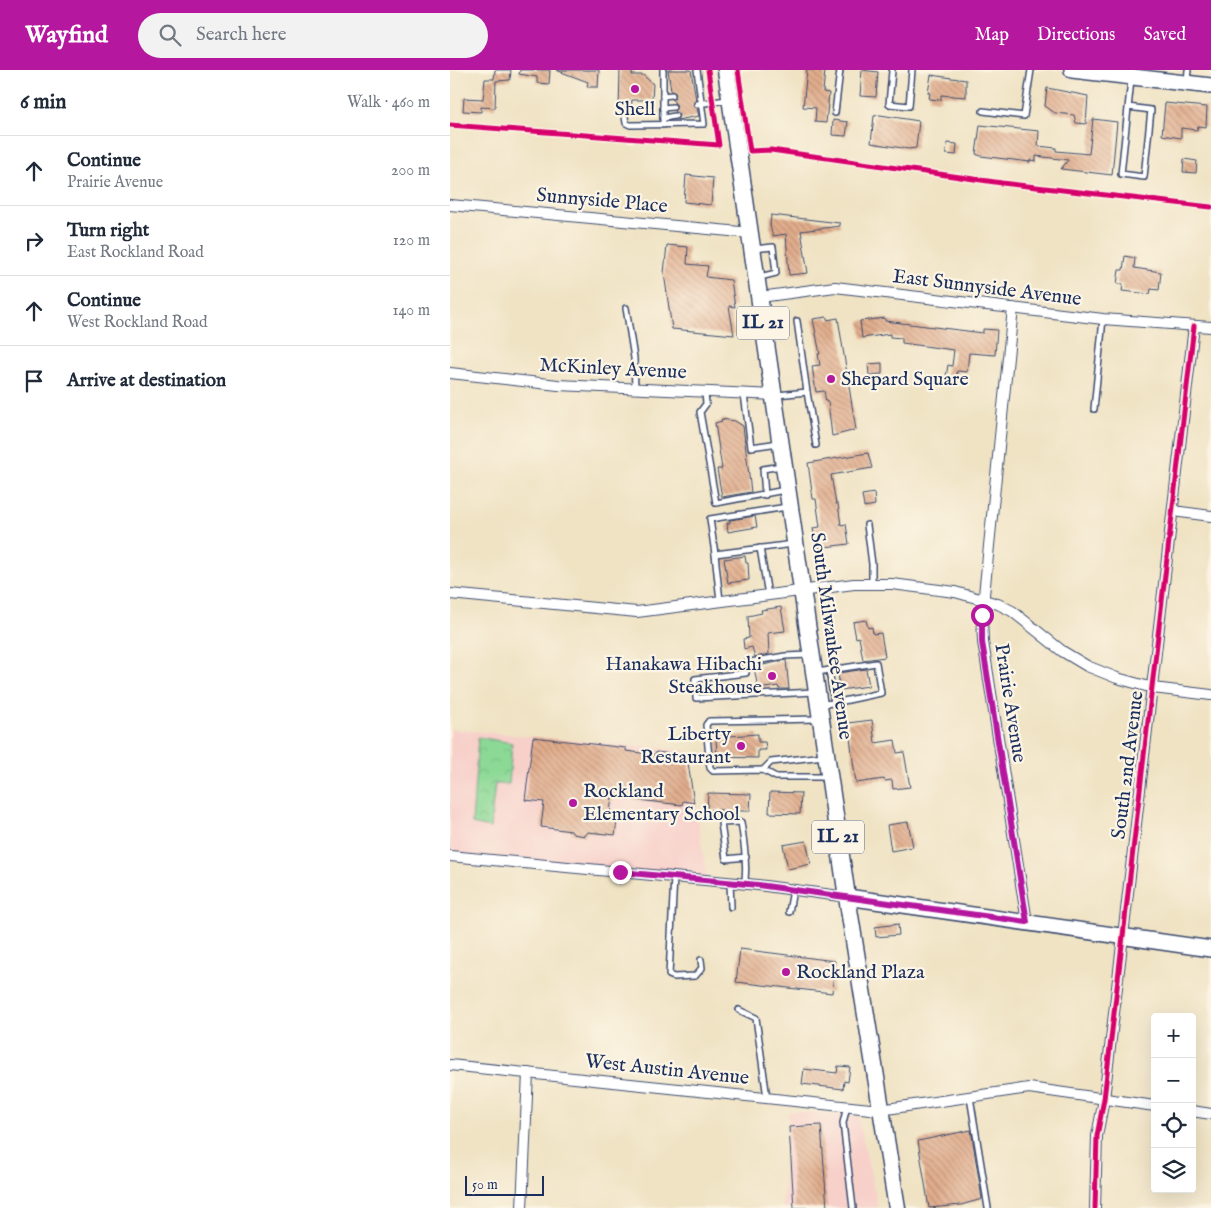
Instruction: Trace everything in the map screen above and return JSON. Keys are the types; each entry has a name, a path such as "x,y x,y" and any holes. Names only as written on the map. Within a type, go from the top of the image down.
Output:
{"main road":[{"name":"South Milwaukee Avenue","path":"726,70 812,655 822,671 826,756 896,1208"}],"street":[{"path":"1072,70 1131,77 1188,77 1211,86"},
{"name":"Sunnyside Place","path":"450,205 751,233"},
{"name":"East Sunnyside Avenue","path":"760,297 835,287 1103,319 1211,327"},
{"name":"Prairie Avenue","path":"1013,308 983,600 982,642 1027,922"},
{"name":"South 2nd Avenue","path":"1095,1208 1097,1136 1104,1099 1194,326"},
{"name":"McKinley Avenue","path":"450,373 558,385 774,396"},
{"path":"1173,511 1211,516"},
{"path":"450,594 637,612 803,590 872,584 892,584 955,592 998,604 1012,611 1062,651 1087,666 1117,678 1153,688 1211,695"},
{"path":"450,856 745,884 1211,949"},
{"name":"West Austin Avenue","path":"450,1065 880,1110 1029,1088 1151,1105"},
{"path":"522,1208 528,1073"},
{"path":"1196,1112 1211,1114"}],"lane":[{"path":"624,110 624,117 630,125 704,124 700,112 695,78 697,70"},
{"path":"835,113 840,70"},
{"path":"892,71 889,104 909,106 912,70"},
{"path":"983,111 1024,116 1031,70"},
{"path":"663,125 664,71"},
{"path":"1128,108 1151,110 1144,177 1121,174 1131,77"},
{"path":"663,82 670,81"},
{"path":"663,96 672,94"},
{"path":"699,104 730,99"},
{"path":"663,108 674,107"},
{"path":"663,118 675,116"},
{"path":"626,308 634,358 636,388"},
{"path":"1094,409 1103,319"},
{"path":"797,321 816,445"},
{"path":"706,392 706,404 700,412 715,502 788,490"},
{"path":"774,396 807,392"},
{"path":"744,394 752,447 781,443"},
{"path":"765,495 763,469 784,466"},
{"path":"720,602 710,519 790,507"},
{"path":"867,524 872,564 872,584"},
{"path":"715,554 796,544"},
{"path":"760,548 768,595"},
{"path":"812,655 784,656 745,663 746,673 695,678 696,698 823,705"},
{"path":"822,671 876,662 880,694 823,705 707,722 710,770 763,770 776,777 830,777"},
{"path":"763,770 771,762 826,756"},
{"path":"745,884 746,857 741,822 721,823 726,858 728,860 746,857"},
{"path":"674,877 669,975 674,977 695,976 702,968 701,960"},
{"path":"730,883 731,907"},
{"path":"789,912 793,890"},
{"path":"739,1010 756,1018 767,1098"},
{"path":"970,1097 988,1208"},
{"path":"847,1106 842,1123 853,1208"}],"shaded area":[{"name":"Rockland Elementary School","path":"450,729 687,751 707,880 450,856"},
{"path":"789,1111 858,1116 878,1208 782,1208"}],"green space":[{"path":"478,737 512,743 509,784 495,784 490,828 472,824"}],"building":[{"path":"495,70 511,70 510,80 496,81 495,108 481,107 481,112 463,111 464,98 483,99 485,79 494,79"},
{"path":"520,70 550,70 549,84 537,83 537,77 519,74"},
{"path":"556,70 599,70 598,87 587,87 588,82"},
{"path":"620,70 632,70 632,75 643,75 653,84 652,100 632,100 631,110 624,106 619,110"},
{"name":"Shell","path":"668,70 691,70 696,100 693,105 697,108 699,116 677,120 679,115 674,111 677,106 672,99 676,94 671,91"},
{"path":"807,70 825,70 823,92 829,93 826,123 815,122 816,108 803,107"},
{"path":"862,70 878,72 876,97 860,96"},
{"path":"931,75 966,80 966,97 941,95 941,100 929,99"},
{"path":"1047,88 1088,96 1086,124 1076,123 1074,115 1055,113 1045,106"},
{"path":"1165,103 1207,107 1206,127 1198,126 1197,130 1181,128 1181,138 1162,135"},
{"path":"880,115 919,121 916,148 909,149 871,143 874,116"},
{"path":"1093,119 1117,122 1112,175 1061,169 1068,160 1036,156 1036,161 1030,160 1030,162 976,154 980,125 1039,131 1038,146 1056,148 1056,151 1089,154"},
{"path":"833,120 848,122 846,136 832,135"},
{"path":"947,143 957,144 956,155 946,154"},
{"path":"1184,159 1197,161 1196,173 1183,172"},
{"path":"686,175 713,178 711,205 684,202"},
{"path":"771,215 840,223 840,226 801,231 808,273 789,275 786,234 773,236 770,226"},
{"path":"667,245 688,247 687,264 708,266 706,277 731,280 735,307 729,306 734,335 672,329 664,273"},
{"path":"1125,256 1135,258 1134,268 1161,272 1159,290 1151,289 1150,294 1122,291 1123,284 1117,284 1119,270 1123,270"},
{"name":"Shepard Square","path":"827,317 827,320 838,318 856,430 832,436 828,402 826,402 824,391 816,392 812,366 820,365 818,354 820,354 813,319"},
{"path":"885,318 885,321 983,333 983,329 997,330 995,355 969,353 967,372 957,371 956,378 946,377 948,365 952,366 954,350 902,343 902,338 890,337 890,334 862,338 860,321"},
{"path":"882,363 882,374 869,375 868,364"},
{"path":"721,419 735,421 743,426 751,492 722,497 717,469 722,469 715,423 722,421"},
{"path":"868,453 872,468 831,475 841,525 846,524 849,544 816,548 813,528 820,527 816,499 813,499 808,463"},
{"path":"874,493 875,505 864,507 862,495"},
{"path":"755,516 757,527 728,532 727,523 730,523 730,520"},
{"path":"745,556 746,563 748,563 749,580 728,583 724,559"},
{"path":"781,607 785,631 768,633 769,654 755,657 752,647 744,649 743,639 749,638 748,616 762,613 761,610"},
{"path":"866,620 868,628 872,627 873,634 881,633 885,657 863,660 859,637 856,638 853,622"},
{"name":"Hanakawa Hibachi Steakhouse","path":"786,660 789,689 779,689 778,686 758,689 754,667"},
{"path":"866,669 869,686 840,690 838,673"},
{"path":"872,720 875,743 895,740 897,753 904,752 910,787 893,789 892,780 885,781 884,779 856,783 848,723"},
{"name":"Liberty Restaurant","path":"758,734 758,742 765,742 766,750 758,750 758,758 717,757 716,737"},
{"name":"Rockland Elementary School","path":"533,737 626,748 626,751 656,755 656,752 687,756 694,803 683,801 682,805 612,797 609,820 617,821 615,835 588,832 585,836 573,834 571,831 541,827 544,802 525,800"},
{"path":"770,792 801,793 800,814 769,813"},
{"path":"708,793 751,794 750,811 722,814 722,810 707,810"},
{"path":"908,822 913,847 891,851 887,825"},
{"path":"806,841 811,864 788,869 783,845"},
{"path":"898,924 899,935 876,937 875,927"},
{"name":"Rockland Plaza","path":"740,949 835,961 832,993 736,982"},
{"path":"838,1066 850,1067 848,1082 844,1081 843,1089 802,1084 804,1069 837,1073"},
{"path":"821,1125 827,1208 794,1208 789,1127"},
{"path":"971,1130 982,1199 961,1205 929,1208 918,1141"}],"cycle path":[{"path":"450,125 719,145 708,70"},
{"path":"738,70 750,151 771,150 1002,183 1211,207"},
{"path":"1095,1208 1097,1136 1104,1099 1194,326"}],"place":[{"name":"Shell","path":"635,89"},
{"name":"Shepard Square","path":"831,379"},
{"name":"Hanakawa Hibachi Steakhouse","path":"772,676"},
{"name":"Liberty Restaurant","path":"741,746"},
{"name":"Rockland Elementary School","path":"573,803"},
{"name":"Rockland Plaza","path":"786,972"}],"route":[{"path":"620,872 758,885 1027,922 982,642 982,615"}]}
